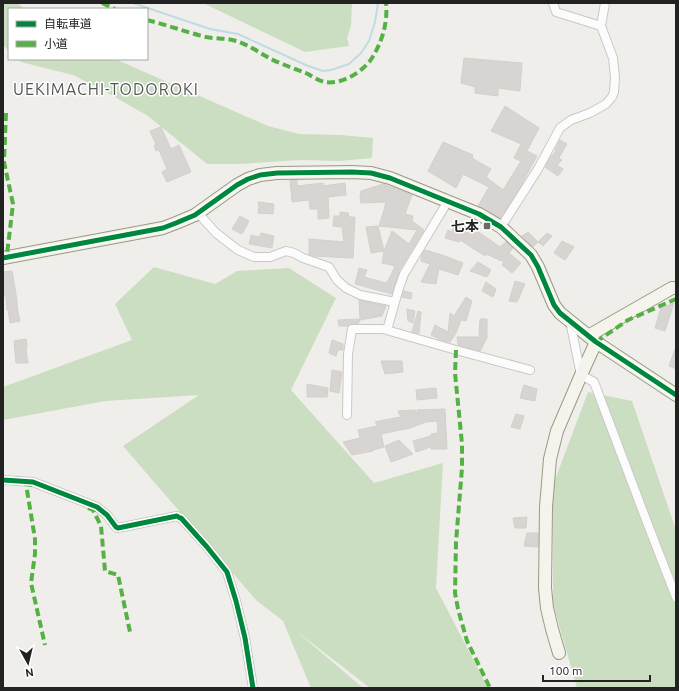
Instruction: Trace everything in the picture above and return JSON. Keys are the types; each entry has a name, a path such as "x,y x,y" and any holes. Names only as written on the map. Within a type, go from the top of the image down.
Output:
{"street":[{"path":"553,3 556,12 602,26"},
{"path":"501,228 538,169 560,128 571,120 590,113 606,104 612,97 614,92 614,77 612,58 602,26 606,3"},
{"path":"3,258 163,228 198,213 237,185 260,175 277,173 371,173 390,178 479,214 501,228 530,255 538,267 554,305 560,313 592,339 676,395"},
{"path":"387,330 404,274 448,201"},
{"path":"198,213 216,233 238,250 254,257 270,256 286,251 294,253 303,258 329,267 346,288 360,295 395,302"},
{"path":"559,652 547,608 545,588 547,483 550,459 557,430 581,375 592,339 672,288 676,288"},
{"path":"570,321 581,375"},
{"path":"347,414 348,354 352,329 383,329 530,370"},
{"path":"581,375 594,382 676,597"},
{"path":"3,480 33,482 97,507 107,515 118,528 177,516 181,518 227,572 236,600 245,638 253,688"}],"green space":[{"path":"3,3 18,3 23,8 8,8 8,50 3,45"},
{"path":"203,3 352,3 351,26 347,38 349,46 305,52"},
{"path":"19,60 117,60 268,126 299,134 341,135 373,138 372,158 340,161 300,160 240,164 207,164 148,116 106,92 73,75 21,62"},
{"path":"154,267 215,284 237,271 289,268 336,298 291,390 374,483 443,463 436,588 488,688 370,688 295,630 363,688 311,688 283,621 256,600 123,446 199,395 105,401 3,420 3,387 132,340 115,304"},
{"path":"588,392 632,401 676,530 676,688 577,688 553,604 553,485"}],"building":[{"path":"464,58 522,63 520,91 498,88 498,96 475,93 475,87 461,83"},
{"path":"505,106 539,128 527,151 537,156 518,191 500,218 478,206 489,187 463,174 456,188 428,171 443,142 473,155 472,158 491,169 486,177 503,190 521,161 514,158 521,144 491,131"},
{"path":"161,127 171,149 179,145 191,172 167,182 162,172 167,169 159,150 156,151 154,146 156,144 150,131"},
{"path":"560,140 567,144 559,158 562,160 557,165 563,169 558,176 545,167 556,151 555,150"},
{"path":"290,180 297,180 297,186 323,183 323,186 345,183 346,195 328,197 329,218 318,219 318,209 310,209 309,200 292,202"},
{"path":"383,184 412,195 405,214 413,216 412,221 424,230 399,271 392,294 355,284 359,268 367,270 364,277 386,283 395,266 382,263 384,251 392,231 409,244 417,230 379,226 386,202 361,203 361,191"},
{"path":"258,202 274,204 273,214 258,213"},
{"path":"340,212 348,213 349,217 355,217 353,258 313,256 309,254 309,239 344,242 342,227 333,226 334,216 340,216"},
{"path":"240,216 249,221 242,234 232,229"},
{"path":"455,224 469,228 470,226 500,247 506,242 513,248 509,253 521,263 512,273 502,265 504,262 486,254 485,256 460,240 459,242 445,238 448,230 452,232"},
{"path":"378,226 384,251 371,253 366,227"},
{"path":"528,232 538,242 533,247 522,236"},
{"path":"261,233 274,236 272,248 249,244 251,235 260,237"},
{"path":"547,233 552,236 543,246 538,242"},
{"path":"562,241 574,247 565,260 554,253"},
{"path":"425,250 463,263 458,275 439,269 436,284 421,282 430,264 421,261 422,254"},
{"path":"478,262 491,270 487,277 470,271"},
{"path":"12,271 20,321 10,323 6,296 4,296 3,272"},
{"path":"515,281 525,284 517,302 509,301"},
{"path":"486,282 496,289 493,297 482,291"},
{"path":"404,291 412,293 411,299 402,297"},
{"path":"466,297 472,301 466,321 461,320 456,333 450,342 441,340 431,335 435,325 448,332 450,313 454,316"},
{"path":"359,300 386,306 382,316 360,320 358,324 339,326 338,320 360,319"},
{"path":"674,303 665,331 655,328 661,308"},
{"path":"407,309 415,311 413,323 408,321"},
{"path":"418,311 421,312 419,333 416,333 412,332"},
{"path":"480,319 487,319 487,338 480,351 458,345 457,337 479,337"},
{"path":"26,339 28,363 16,363 14,341"},
{"path":"332,340 343,344 343,350 338,350 336,356 329,353"},
{"path":"676,349 676,369 669,366"},
{"path":"381,361 402,361 403,372 385,374"},
{"path":"332,370 342,372 339,393 330,391"},
{"path":"307,384 328,388 327,397 307,397"},
{"path":"524,385 537,389 535,401 520,398"},
{"path":"436,388 437,398 417,400 416,390"},
{"path":"445,409 447,449 431,449 431,447 416,452 413,441 438,433 437,421 426,422 410,428 381,434 384,447 373,451 352,455 343,442 360,438 358,430 378,426 375,422 401,417 398,411 415,410 418,415 417,410"},
{"path":"516,414 524,416 520,429 511,427"},
{"path":"399,440 413,454 391,462 385,446"},
{"path":"527,517 526,528 515,528 513,518"},
{"path":"527,533 538,533 538,547 524,546"}],"waterway":[{"path":"133,3 148,8"},
{"path":"148,8 210,29 238,34 308,66 323,71 349,64 361,53 369,41 375,22 378,3"}],"marked path":[{"path":"102,3 113,8"},
{"path":"148,20 206,37 236,41 271,59 308,74 318,80 331,82 345,79 357,73 372,58 384,32 386,3"},
{"path":"6,113 4,162 13,204 7,254"},
{"path":"596,342 628,320 676,299"},
{"path":"456,350 455,373 462,444 462,468 456,542 455,593 467,641 490,688"},
{"path":"32,485 26,484 35,539 35,554 31,583 45,645"},
{"path":"88,508 93,510 101,526 105,571 118,575 130,632"}],"cycle path":[{"path":"3,258 163,228 195,215 237,185 260,175 277,173 371,173 390,178 479,214 501,227 531,255 538,267 554,305 560,313 596,342 676,395"},
{"path":"3,480 33,482 97,507 107,515 118,528 177,516 181,518 227,572 245,638 253,688"}],"place":[{"name":"七本","path":"487,226"}],"district":[{"name":"UEKIMACHI-TODOROKI","path":"106,89"}]}
